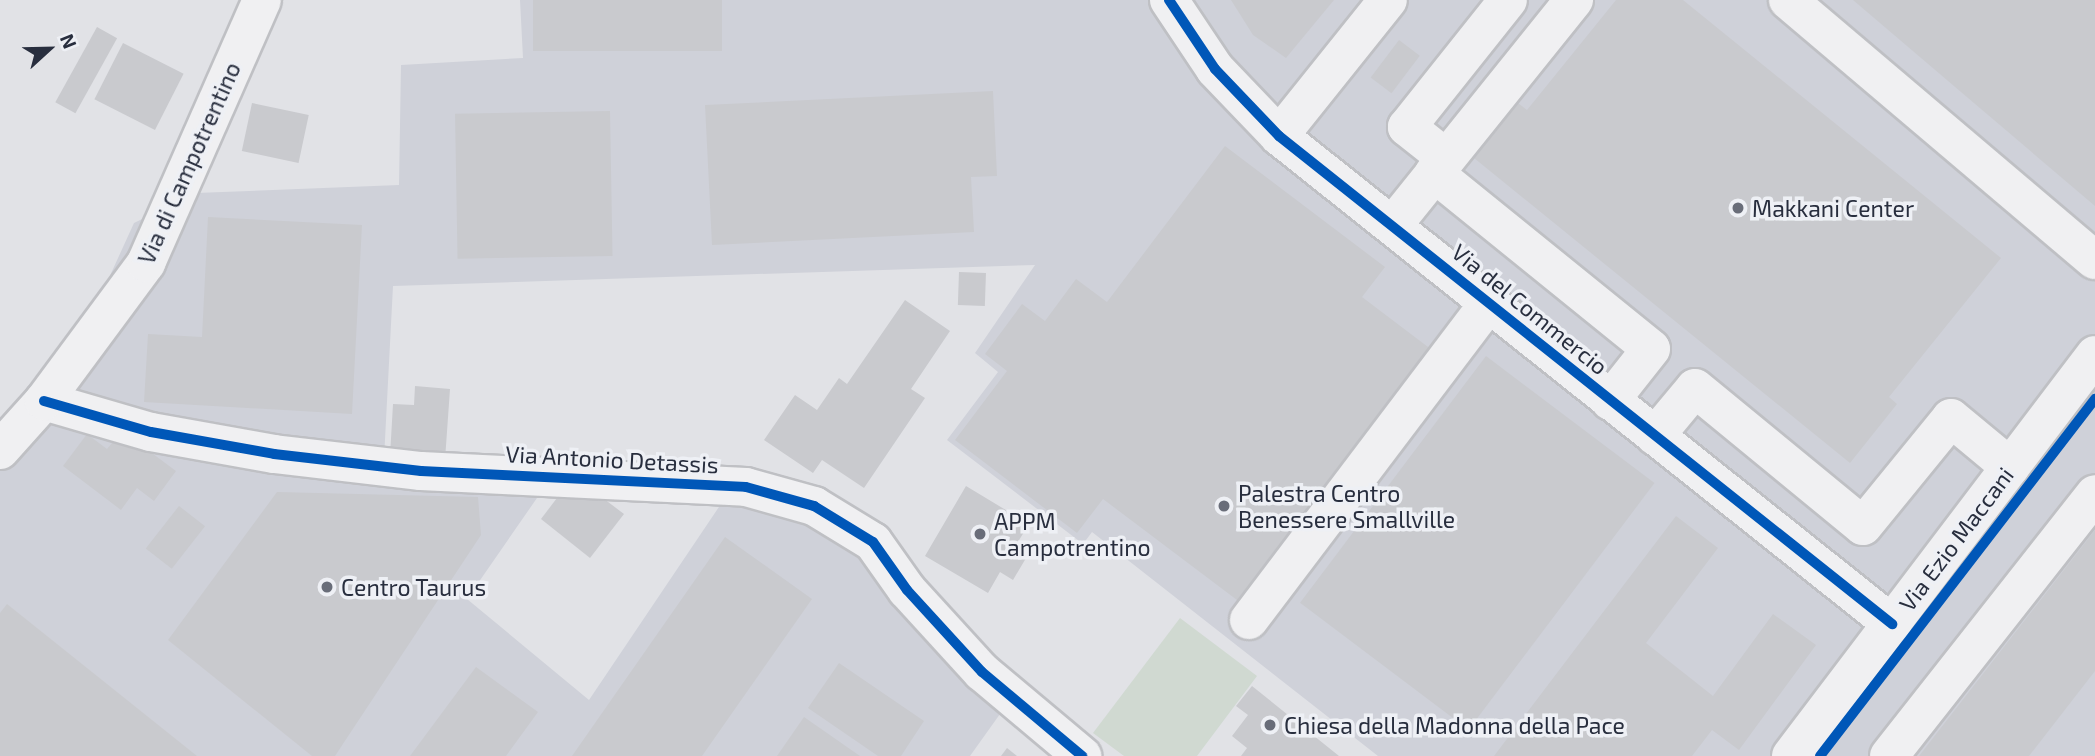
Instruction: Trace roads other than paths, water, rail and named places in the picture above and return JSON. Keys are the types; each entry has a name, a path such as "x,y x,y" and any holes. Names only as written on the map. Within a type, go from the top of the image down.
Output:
{"street":[{"name":"Via di Campotrentino","path":"0,450 44,401 146,263 262,0"},
{"name":"Via del Commercio","path":"1169,0 1215,69 1279,136 1892,624"},
{"path":"1279,136 1388,0"},
{"path":"1508,0 1407,127 1440,166 1651,349 1610,401"},
{"path":"1393,225 1574,0"},
{"path":"1788,0 2095,260"},
{"path":"1249,620 1489,303"},
{"name":"Via Ezio Maccani","path":"1791,756 2095,355"},
{"path":"1655,436 1695,388 1864,526 1951,418 2010,467"},
{"name":"Via Antonio Detassis","path":"44,401 151,432 274,454 421,471 746,487 814,506 873,542 907,590 982,672 1020,688 1082,756"},
{"path":"1889,756 2095,494"}],"place":[{"name":"Makkani Center","path":"1738,208"},
{"name":"Palestra Centro Benessere Smallville","path":"1224,506"},
{"name":"APPM Campotrentino","path":"980,534"},
{"name":"Centro Taurus","path":"327,587"},
{"name":"Chiesa della Madonna della Pace","path":"1270,725"}]}
